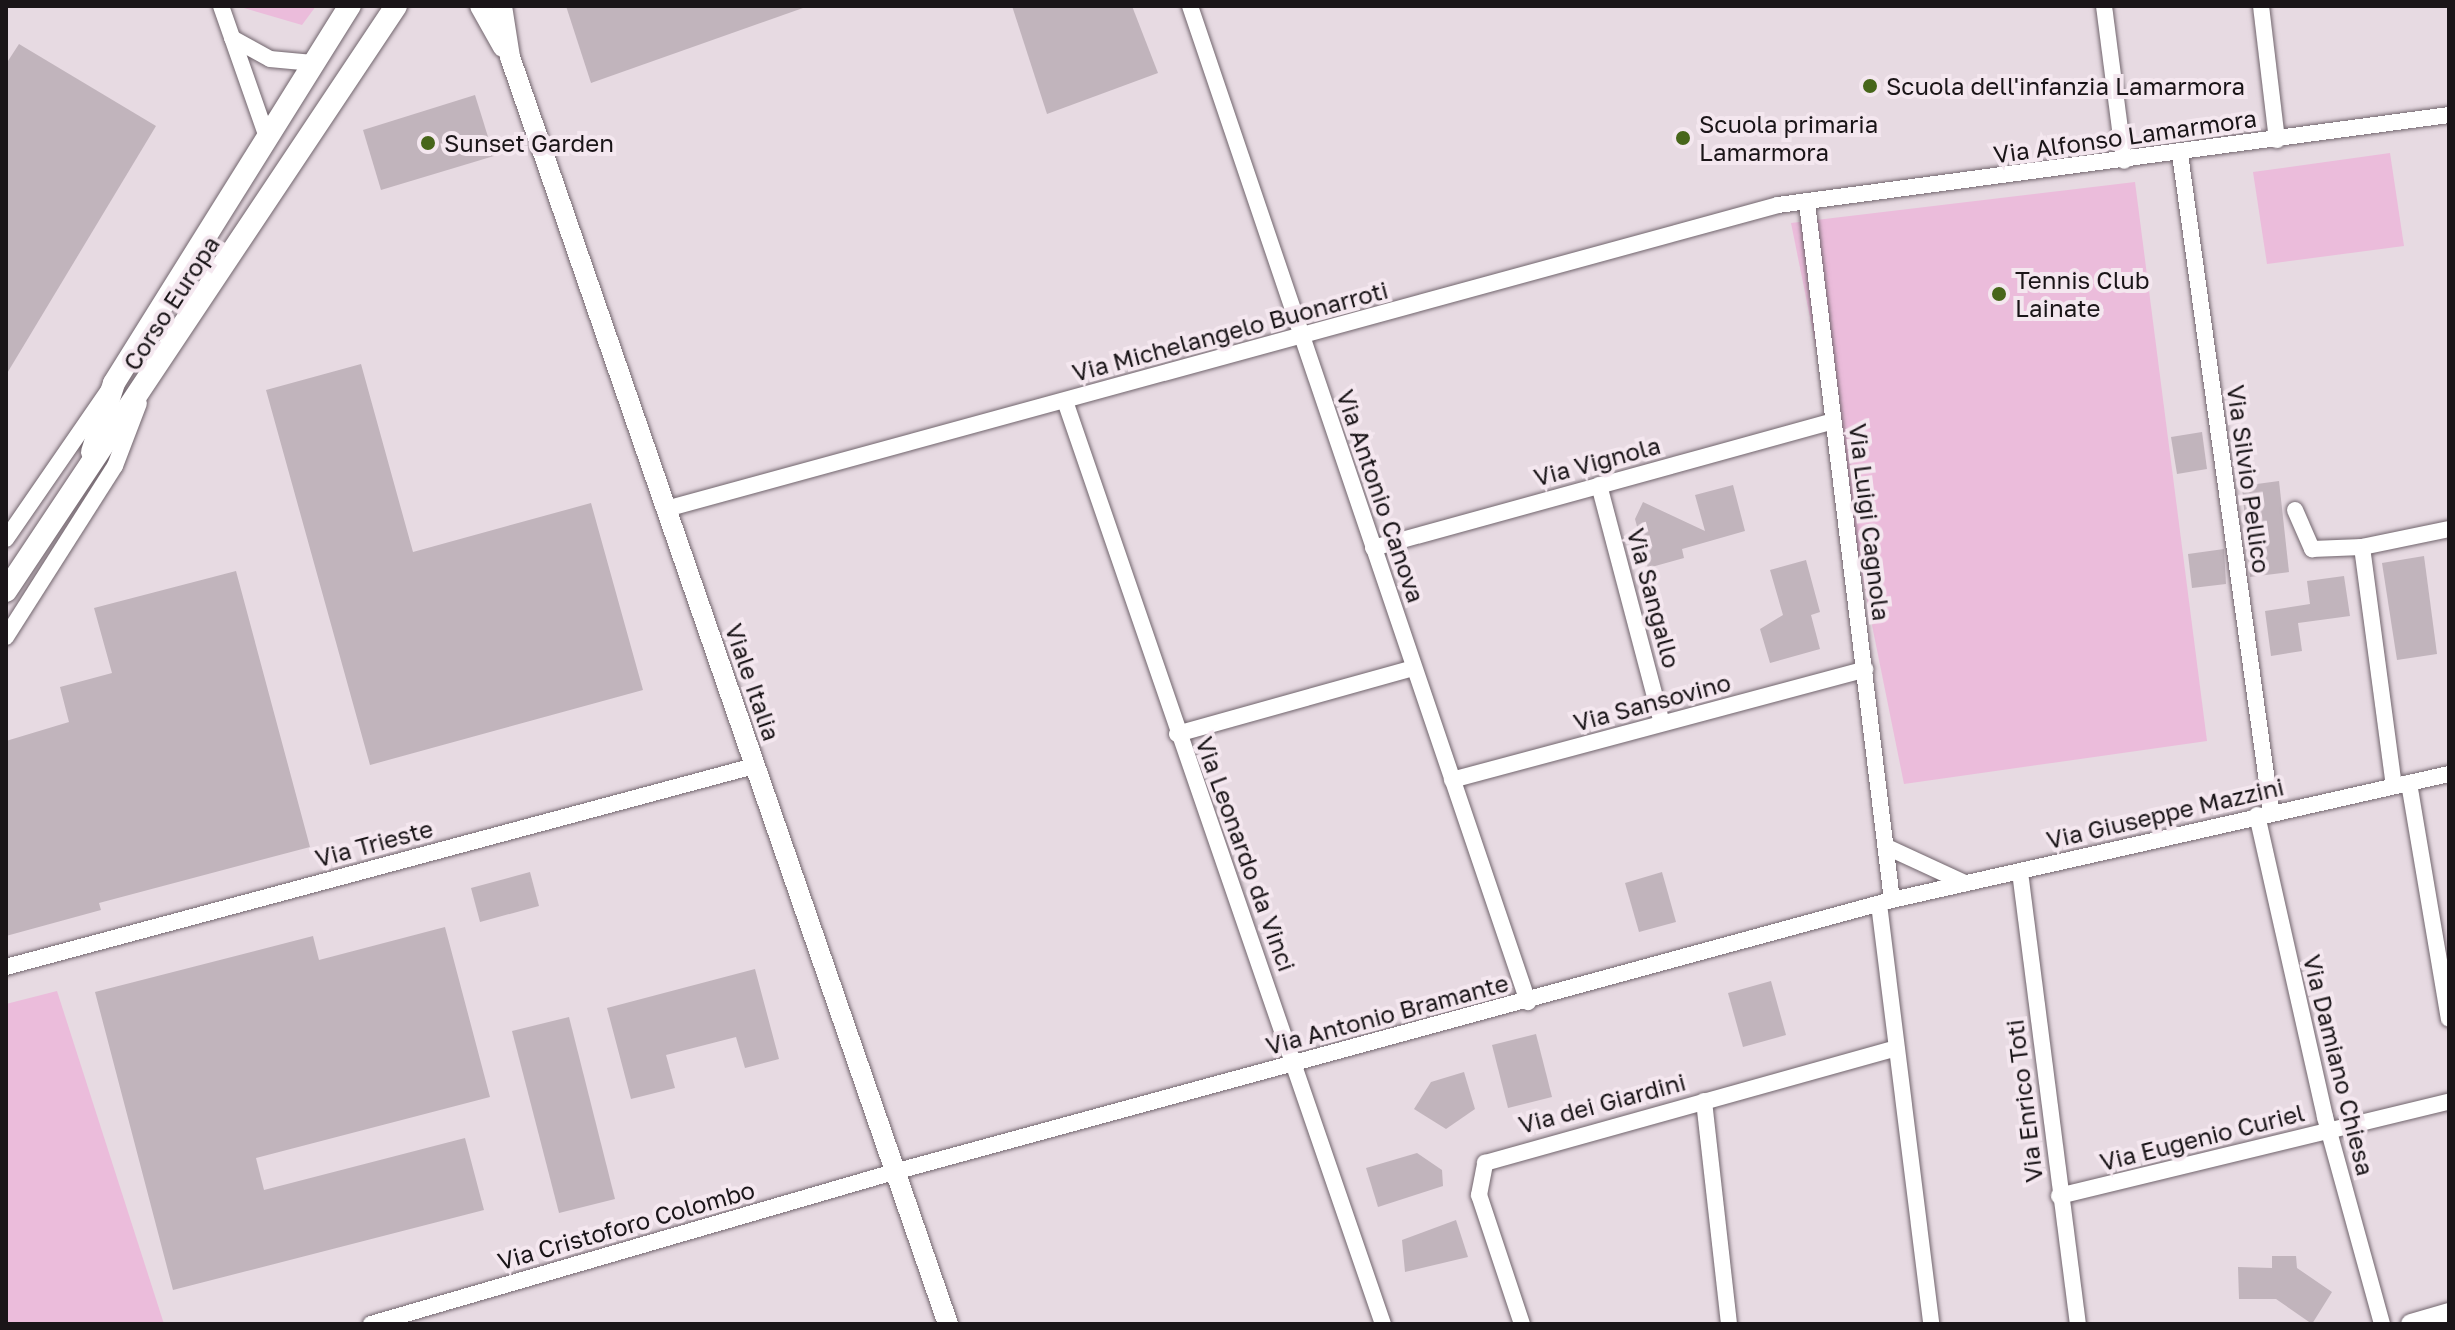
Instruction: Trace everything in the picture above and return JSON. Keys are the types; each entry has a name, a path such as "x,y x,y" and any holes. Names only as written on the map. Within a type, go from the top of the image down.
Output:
{"main road":[{"name":"Corso Europa","path":"114,383 350,6"},
{"name":"Corso Europa","path":"141,399 396,6"},
{"path":"92,453 114,383"},
{"path":"6,591 92,453 141,399"}],"street":[{"path":"221,6 267,137"},
{"name":"Viale Italia","path":"480,6 510,57"},
{"name":"Viale Italia","path":"502,6 510,57 948,1324"},
{"name":"Via Antonio Canova","path":"1190,6 1528,1002"},
{"path":"2104,6 2124,161"},
{"path":"2261,6 2277,140"},
{"path":"232,38 270,59 313,63"},
{"name":"Via Alfonso Lamarmora","path":"1807,203 2449,115"},
{"name":"Via Silvio Pellico","path":"2180,154 2264,813"},
{"name":"Via Michelangelo Buonarroti","path":"666,509 1807,203"},
{"name":"Via Luigi Cagnola","path":"1807,203 1887,847 1885,902 1896,1048 1931,1324"},
{"name":"Corso Europa","path":"6,539 114,383"},
{"name":"Corso Europa","path":"6,637 115,466 141,399"},
{"name":"Via Leonardo da Vinci","path":"1065,401 1177,734 1383,1324"},
{"name":"Via Vignola","path":"1373,548 1833,421"},
{"name":"Via Sangallo","path":"1599,485 1662,723"},
{"path":"2295,510 2312,549 2362,547 2449,529"},
{"path":"2362,547 2402,784 2449,1019"},
{"path":"1177,734 1414,668"},
{"name":"Via Sansovino","path":"1452,780 1865,669"},
{"name":"Via Trieste","path":"6,967 754,766"},
{"name":"Via Giuseppe Mazzini","path":"1885,902 2264,813 2449,774"},
{"name":"Via Damiano Chiesa","path":"2264,813 2329,1131 2382,1324"},
{"path":"1887,847 1966,884"},
{"name":"Via Enrico Toti","path":"2020,872 2059,1196 2078,1324"},
{"name":"Via Antonio Bramante","path":"894,1172 1528,1002 1885,902"},
{"name":"Via dei Giardini","path":"1522,1324 1479,1195 1485,1163 1896,1048"},
{"path":"1704,1101 1729,1324"},
{"name":"Via Eugenio Curiel","path":"2059,1196 2449,1102"},
{"name":"Via Cristoforo Colombo","path":"371,1324 894,1172"},
{"path":"2411,1324 2449,1313"}],"shaded area":[{"path":"237,6 316,6 302,25"},
{"path":"2390,153 2404,246 2267,264 2253,172"},
{"path":"2135,182 2207,741 1904,784 1791,223"},
{"path":"57,991 164,1324 6,1324 6,1004"}],"building":[{"path":"566,6 802,6 803,8 591,83"},
{"path":"1012,6 1132,6 1158,73 1047,114"},
{"path":"19,44 156,126 6,375 6,64"},
{"path":"475,95 494,156 381,190 363,130"},
{"path":"361,364 413,552 591,503 643,690 370,765 266,390"},
{"path":"2202,432 2207,469 2177,474 2171,437"},
{"path":"2279,481 2289,572 2250,577 2242,486"},
{"path":"1733,485 1745,531 1682,549 1684,558 1648,568 1635,519 1643,502 1705,531 1695,495"},
{"path":"2224,549 2226,584 2192,588 2188,554"},
{"path":"2424,556 2437,654 2397,660 2382,563"},
{"path":"1806,560 1820,612 1811,615 1820,649 1770,663 1760,629 1783,615 1770,570"},
{"path":"236,571 310,847 99,903 101,910 6,936 6,741 69,722 60,687 112,673 94,608"},
{"path":"2344,576 2350,616 2298,623 2302,651 2271,656 2265,611 2310,604 2307,581"},
{"path":"530,872 539,906 480,922 471,888"},
{"path":"1662,872 1676,922 1639,932 1625,883"},
{"path":"445,927 490,1097 256,1158 264,1190 465,1138 484,1210 173,1290 95,992 313,936 319,960"},
{"path":"755,969 779,1059 745,1068 736,1037 666,1055 675,1088 631,1099 607,1008"},
{"path":"1771,981 1786,1035 1743,1047 1728,993"},
{"path":"569,1017 615,1199 559,1213 512,1031"},
{"path":"1536,1034 1552,1097 1508,1108 1492,1045"},
{"path":"1464,1072 1475,1109 1446,1129 1414,1109 1431,1082"},
{"path":"1417,1153 1442,1170 1443,1186 1378,1207 1366,1168"},
{"path":"1456,1220 1468,1257 1405,1272 1402,1240"},
{"path":"2272,1256 2296,1256 2297,1268 2332,1292 2312,1324 2276,1299 2239,1299 2238,1267 2272,1268"}],"place":[{"name":"Scuola dell'infanzia Lamarmora","path":"1870,86"},
{"name":"Scuola primaria Lamarmora","path":"1683,138"},
{"name":"Sunset Garden","path":"428,143"},
{"name":"Tennis Club Lainate","path":"1999,294"}]}
